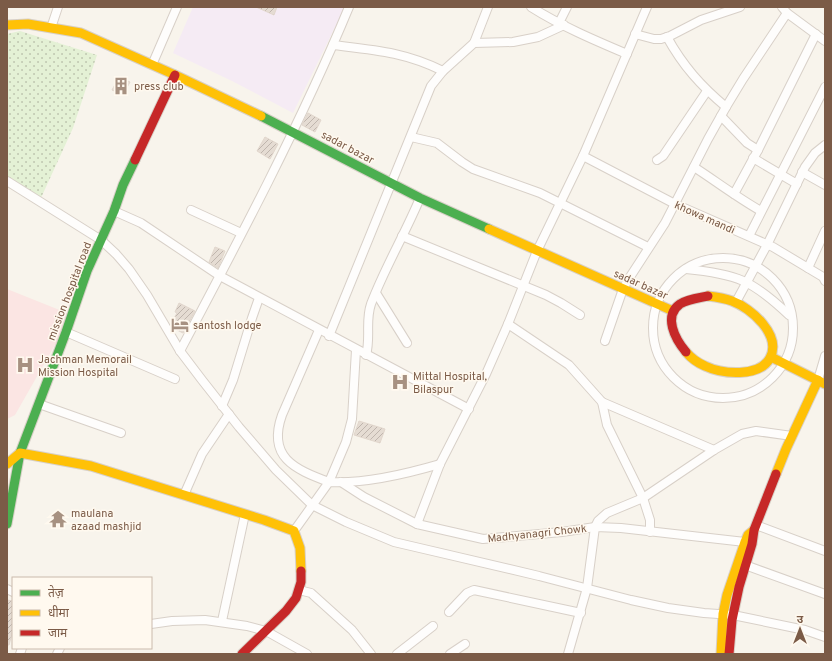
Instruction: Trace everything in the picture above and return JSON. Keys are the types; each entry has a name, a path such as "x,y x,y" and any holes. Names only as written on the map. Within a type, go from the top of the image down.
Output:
{"street":[{"path":"51,28 58,7"},
{"path":"152,65 177,7"},
{"path":"180,352 220,276 292,131 333,45 349,7"},
{"path":"329,336 431,86 443,71 474,43 488,7"},
{"path":"531,7 590,39 627,54"},
{"path":"474,43 513,42 538,37 562,24 567,7"},
{"path":"417,524 440,464 469,409 508,324 537,251 583,156 647,7"},
{"path":"635,34 654,40 667,37 701,20 740,7"},
{"path":"605,341 623,289 648,247 665,223 726,107 785,10 825,41"},
{"name":"sadar bazar","path":"7,25 28,24 81,33 292,131 420,198 674,311"},
{"path":"734,194 758,150 816,34"},
{"path":"667,37 673,49 706,91 726,107"},
{"path":"333,45 398,54 416,59 443,71"},
{"name":"mission hospital road","path":"7,524 20,453 66,332 87,271 114,211 123,185 174,75"},
{"path":"749,236 825,87"},
{"path":"657,160 663,156 706,91"},
{"path":"721,116 747,143 758,150"},
{"path":"411,137 437,143 473,169 540,193 648,247"},
{"path":"736,302 767,245 802,172 809,160 825,145"},
{"name":"khowa mandi","path":"583,156 675,204 767,245 824,277"},
{"path":"753,158 797,184"},
{"path":"694,167 720,183 740,200 761,212"},
{"path":"802,172 825,185"},
{"path":"7,181 101,240 116,254 129,269 147,295 180,352 222,406 276,470 312,505 346,522 394,542 631,600 668,608 733,615 805,630 825,637"},
{"path":"366,355 369,344 368,316 376,293 420,198"},
{"path":"191,210 241,233"},
{"path":"114,211 141,223 220,276 329,336 469,409"},
{"path":"808,268 825,231"},
{"path":"402,236 523,285 561,303 580,315"},
{"path":"720,257 743,259 756,265 777,287 786,304 790,316 791,330 784,364 774,379 760,390 741,397 723,397 702,394 686,387 673,376 663,363 655,345 652,332 652,322 657,304 664,290 670,281 686,269 706,259 720,257"},
{"path":"686,269 730,275 747,282 762,292 790,316"},
{"path":"376,293 407,343"},
{"path":"708,296 722,297 736,302 748,310 766,327 772,338 773,347 771,357 767,363 751,372 727,372 714,370 700,364 689,356 680,346 673,325 672,319 674,311 679,305 696,298 708,296"},
{"path":"222,406 234,380 252,318 260,298"},
{"path":"508,324 568,365 602,402 714,450"},
{"path":"319,330 278,426 278,445 284,456 293,466 329,482 341,482 393,476 440,464"},
{"path":"66,332 174,380"},
{"path":"294,531 329,482 346,442 352,419 356,350"},
{"path":"729,654 733,615 745,565 755,538 755,528 792,436 821,382 825,356"},
{"path":"771,357 821,382"},
{"path":"602,402 607,425 643,498 650,520 650,532"},
{"path":"39,404 121,433"},
{"path":"184,495 202,454 229,414"},
{"path":"568,654 587,588 595,528 598,521 607,513 643,498 714,450 742,434 749,431 756,431 792,436"},
{"path":"7,464 20,453 91,466 245,514 294,531"},
{"name":"Madhyanagri Chowk","path":"341,482 364,497 417,524 483,539 595,528 621,528 744,542"},
{"path":"222,621 245,514"},
{"path":"721,654 723,614 727,595 744,542 755,528"},
{"path":"755,528 825,551"},
{"path":"242,654 292,605 299,590 301,564 300,548 294,531"},
{"path":"745,565 825,594"},
{"path":"299,590 310,593 347,625 371,654"},
{"path":"449,612 467,593 474,590 581,612"},
{"path":"152,624 189,620 222,621 266,631 307,654"},
{"path":"397,654 433,626"},
{"path":"450,654 465,644"}],"shaded area":[{"path":"193,7 345,7 293,113 232,81 173,53"},
{"name":"Jachman Memorail Mission Hospital","path":"7,289 72,315 15,415 7,419"}],"green space":[{"path":"20,31 97,55 73,128 40,200 7,183 7,34"}],"building":[{"path":"256,7 277,7 274,15"},
{"name":"press club","path":"119,77 130,82 123,95 112,90"},
{"path":"308,113 321,120 315,132 302,125"},
{"path":"265,137 278,144 270,159 257,151"},
{"path":"215,247 225,251 218,268 209,262"},
{"path":"179,303 195,311 183,333 173,328 171,324 177,313 175,312"},
{"path":"359,421 385,429 380,443 354,435"},
{"path":"7,600 12,601 12,634 9,645 7,645"}],"traffic: fast":[{"path":"261,116 420,198 489,229"},
{"path":"7,524 20,453 66,332 87,271 135,160"}],"traffic: slow":[{"path":"7,25 28,24 81,33 175,75 261,116"},
{"path":"489,229 673,311"},
{"path":"686,352 705,366 712,369 730,372 758,369 770,358 773,349 772,340 763,324 756,316 732,301 708,296"},
{"path":"771,357 825,384"},
{"path":"776,474 818,380"},
{"path":"7,464 20,453 91,466 264,520 294,531 300,548 301,571"},
{"path":"721,654 723,614 727,595 745,542 748,535 754,530"}],"traffic: jam":[{"path":"135,160 175,75"},
{"path":"686,352 678,341 672,328 672,315 675,309 683,302 708,296"},
{"path":"729,654 732,620 739,587 752,544 754,530 776,474"},
{"path":"242,654 286,611 296,598 301,582 301,571"}],"place":[{"name":"press club","path":"121,86"},
{"name":"santosh lodge","path":"180,325"},
{"name":"Jachman Memorail Mission Hospital","path":"25,365"},
{"name":"Mittal Hospital, Bilaspur","path":"400,382"},
{"name":"maulana azaad mashjid","path":"58,519"}]}
